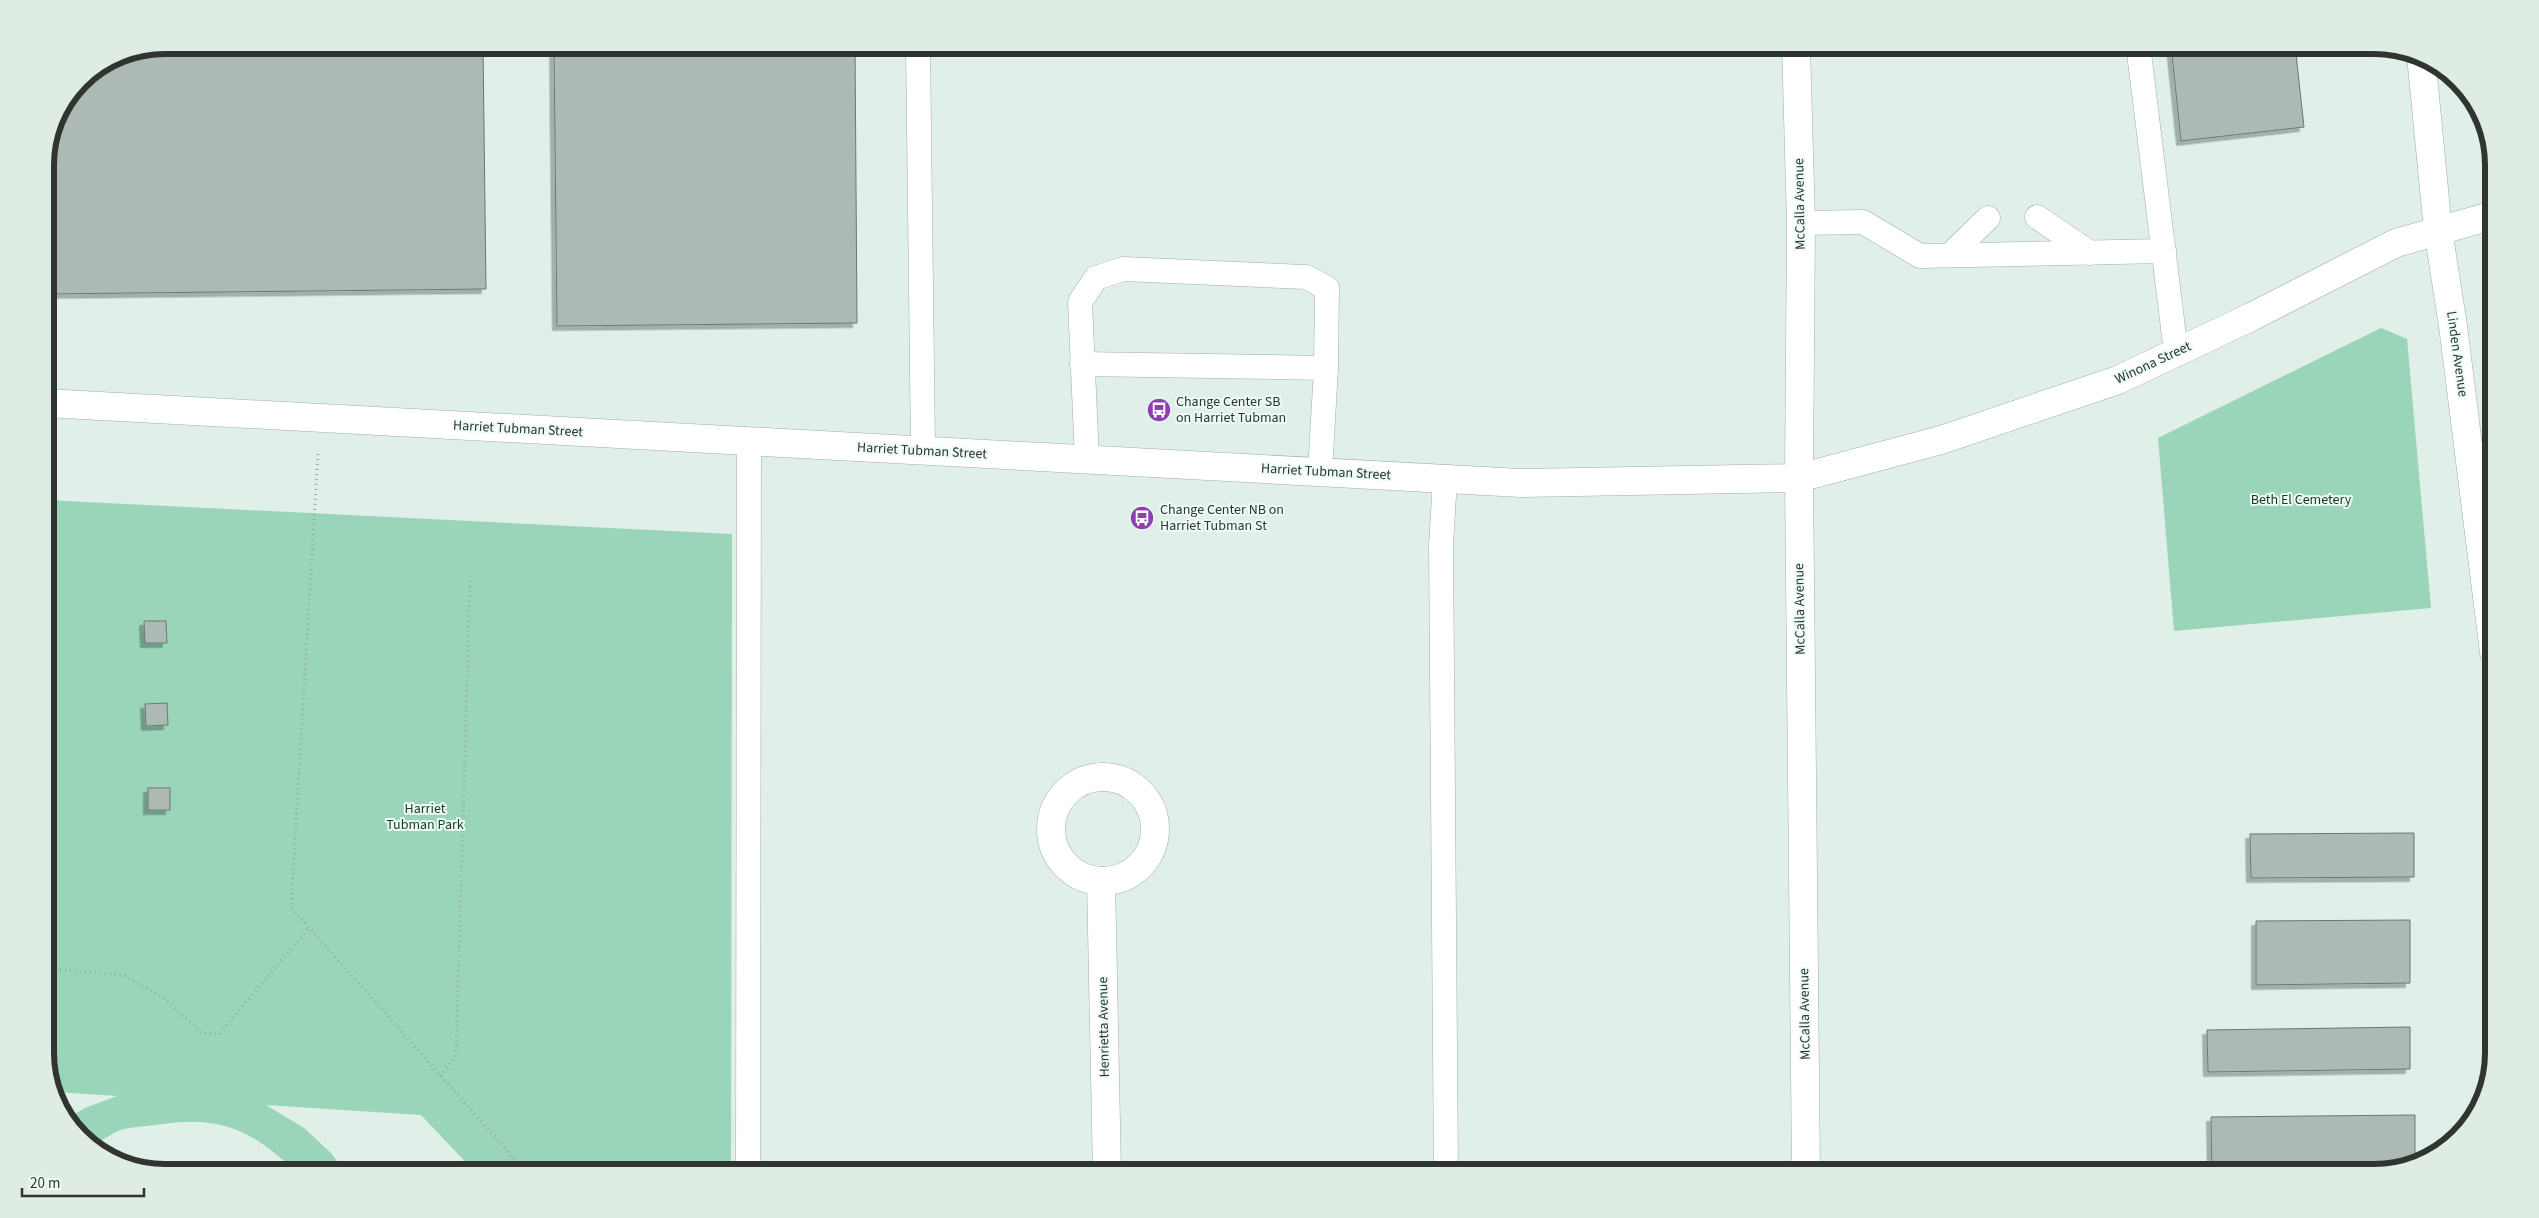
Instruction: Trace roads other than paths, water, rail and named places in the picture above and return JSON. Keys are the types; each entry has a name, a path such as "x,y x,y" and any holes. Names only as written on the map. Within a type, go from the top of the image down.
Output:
{"street":[{"name":"McCalla Avenue","path":"1796,54 1802,223 1799,478 1806,1164"},
{"name":"Linden Avenue","path":"2422,65 2438,230 2454,326 2485,579"},
{"name":"Winona Street","path":"1799,478 1941,440 2118,380 2396,243 2485,217"},
{"name":"Harriet Tubman Street","path":"54,403 1521,483 1799,478"},
{"name":"Henrietta Avenue","path":"1101,881 1107,1164"}],"lane":[{"path":"918,54 923,451"},
{"path":"2139,54 2176,352"},
{"path":"2037,217 2090,253"},
{"path":"1950,255 1988,218"},
{"path":"1802,223 1863,222 1920,256 2164,251"},
{"path":"1087,459 1080,302 1096,278 1123,269 1306,277 1327,288 1326,368 1320,472"},
{"path":"1082,364 1326,368"},
{"path":"748,1164 749,441"},
{"path":"1445,479 1440,545 1446,1164"}],"place":[{"name":"Change Center SB on Harriet Tubman","path":"1159,410"},
{"name":"Change Center NB on Harriet Tubman St","path":"1142,518"}],"park label":[{"name":"Beth El Cemetery","path":"2301,500"},
{"name":"Harriet Tubman Park","path":"425,818"}]}
